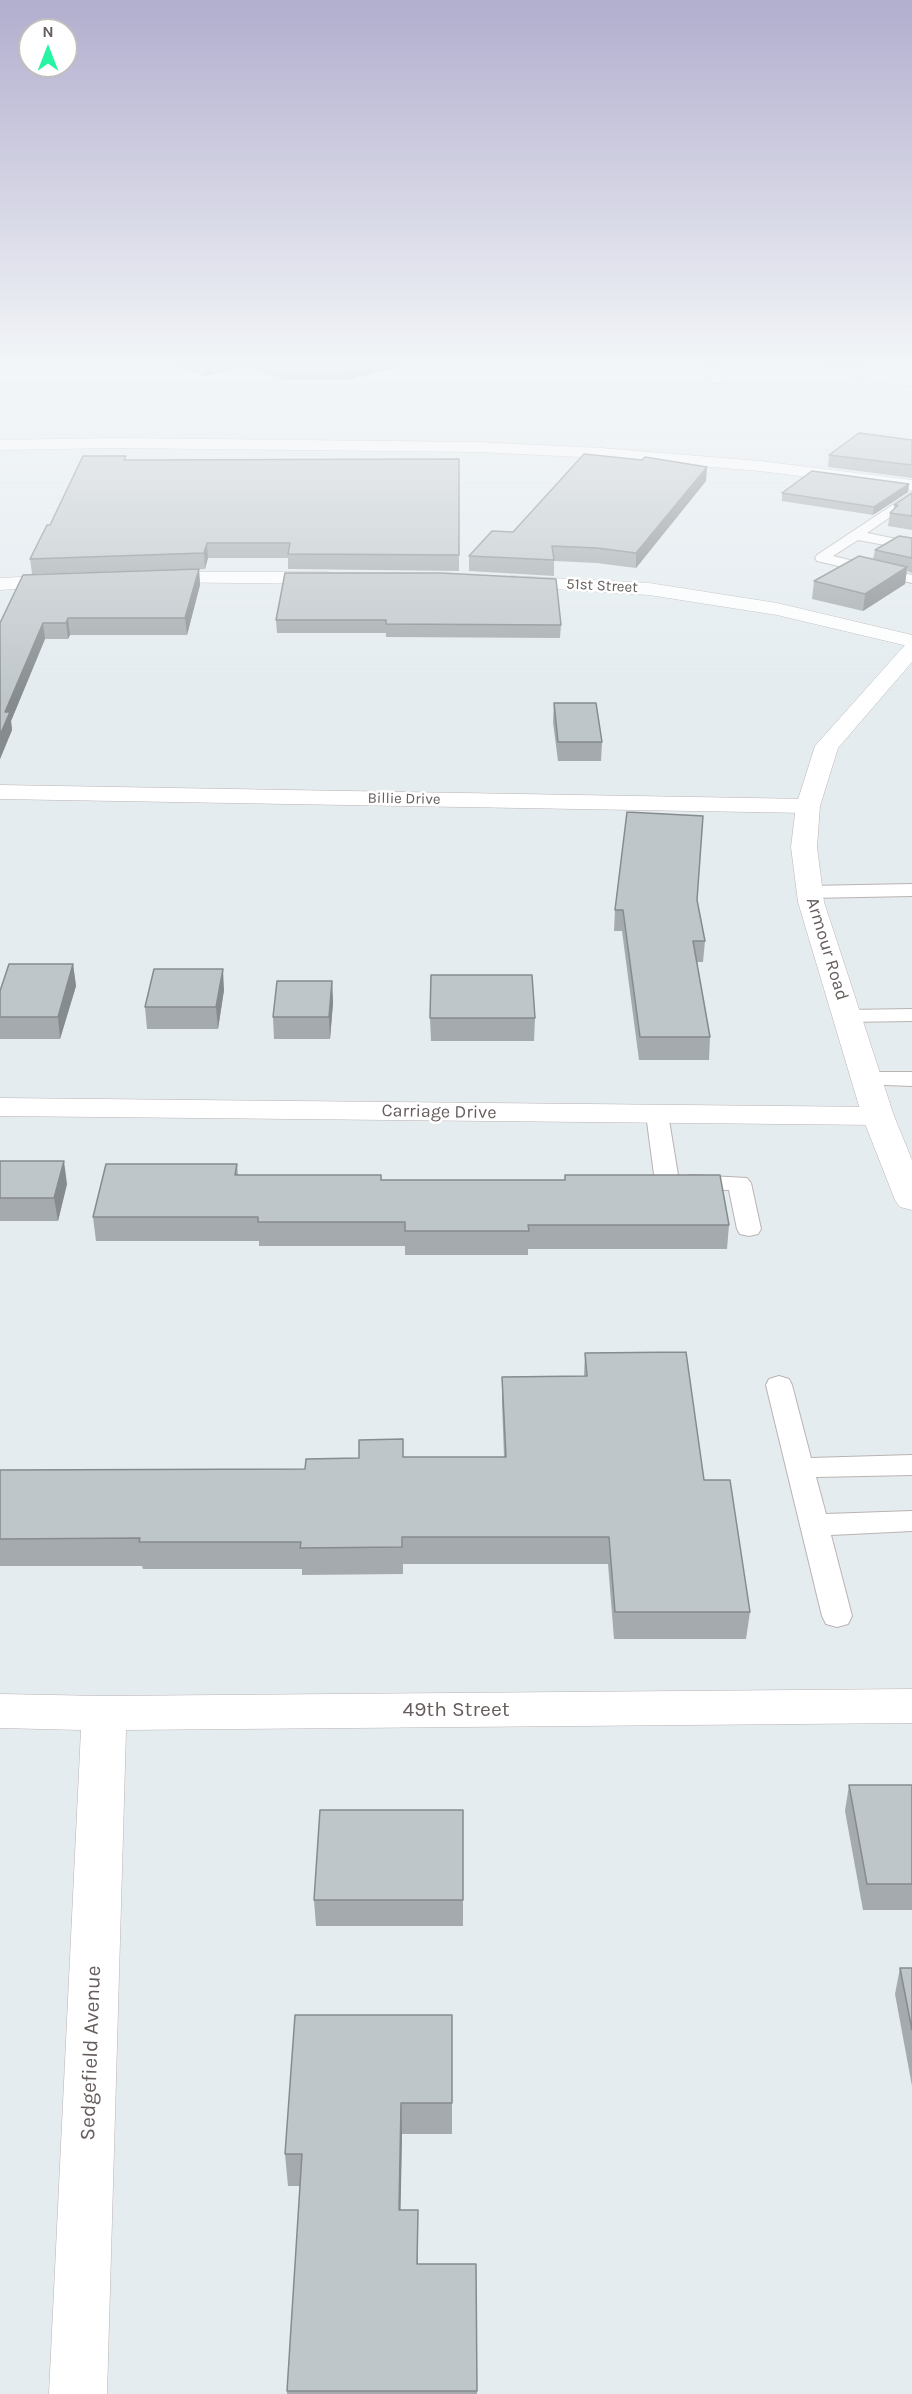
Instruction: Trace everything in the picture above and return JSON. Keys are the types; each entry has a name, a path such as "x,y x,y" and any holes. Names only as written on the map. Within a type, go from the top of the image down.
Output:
{"street":[{"path":"819,478 911,496"},
{"path":"139,578 348,578"},
{"name":"51st Street","path":"488,580 649,589 777,609 912,640"},
{"path":"0,584 81,581"},
{"name":"Armour Road","path":"907,660 827,746 808,806 804,847 809,892 878,1116 912,1200"},
{"name":"Billie Drive","path":"0,792 808,806"},
{"name":"Carriage Drive","path":"0,1107 878,1116"},
{"name":"49th Street","path":"0,1711 104,1713 912,1706"},
{"name":"Sedgefield Avenue","path":"78,2394 104,1713"}],"lane":[{"path":"911,496 822,558 912,579"},
{"path":"871,524 902,530"},
{"path":"855,535 912,546"},
{"path":"809,892 912,890"},
{"path":"847,1016 912,1015"},
{"path":"867,1079 912,1079"},
{"path":"657,1114 656,1182 739,1183 749,1229"},
{"path":"779,1385 837,1616"},
{"path":"800,1468 912,1465"},
{"path":"814,1525 912,1521"}],"building":[{"path":"73,478 459,478 459,555 288,554 290,543 207,543 204,553 30,559 47,525 50,525"},
{"path":"562,478 698,478 636,553 552,546 554,560 469,556 492,531 513,532"},
{"path":"803,478 862,478 909,484 874,507 782,493"},
{"path":"912,493 912,516 890,513 898,505 894,505"},
{"path":"899,536 912,538 912,558 875,550"},
{"path":"859,556 907,567 865,594 814,581"},
{"path":"199,569 185,618 68,618 66,623 43,623 5,712 10,712 0,735 0,623 23,575"},
{"path":"285,573 441,573 556,579 561,625 386,624 386,620 276,620"},
{"path":"554,703 596,703 602,742 558,742"},
{"path":"627,812 703,816 697,900 705,941 693,941 710,1037 640,1037 623,910 615,910"},
{"path":"9,964 73,964 58,1017 0,1017 0,991"},
{"path":"154,969 223,969 216,1007 145,1007"},
{"path":"431,975 532,975 535,1018 430,1018"},
{"path":"277,981 332,981 329,1017 273,1017"},
{"path":"0,1161 64,1161 54,1198 0,1198"},
{"path":"106,1164 237,1164 235,1175 381,1175 381,1180 565,1180 565,1175 720,1175 729,1225 528,1225 529,1231 405,1231 405,1222 258,1222 258,1217 93,1217"},
{"path":"686,1352 704,1480 730,1480 750,1612 615,1612 609,1537 402,1537 402,1547 300,1548 301,1542 139,1542 140,1538 0,1539 0,1470 305,1469 306,1459 359,1458 359,1440 403,1439 403,1457 506,1457 502,1377 587,1376 585,1353"},
{"path":"849,1785 912,1785 912,1884 867,1884"},
{"path":"320,1810 463,1810 463,1900 314,1900"},
{"path":"900,1968 912,1968 912,2030"},
{"path":"295,2015 452,2015 452,2103 401,2103 399,2210 418,2210 417,2264 476,2264 477,2391 287,2391 302,2154 285,2154"}]}
